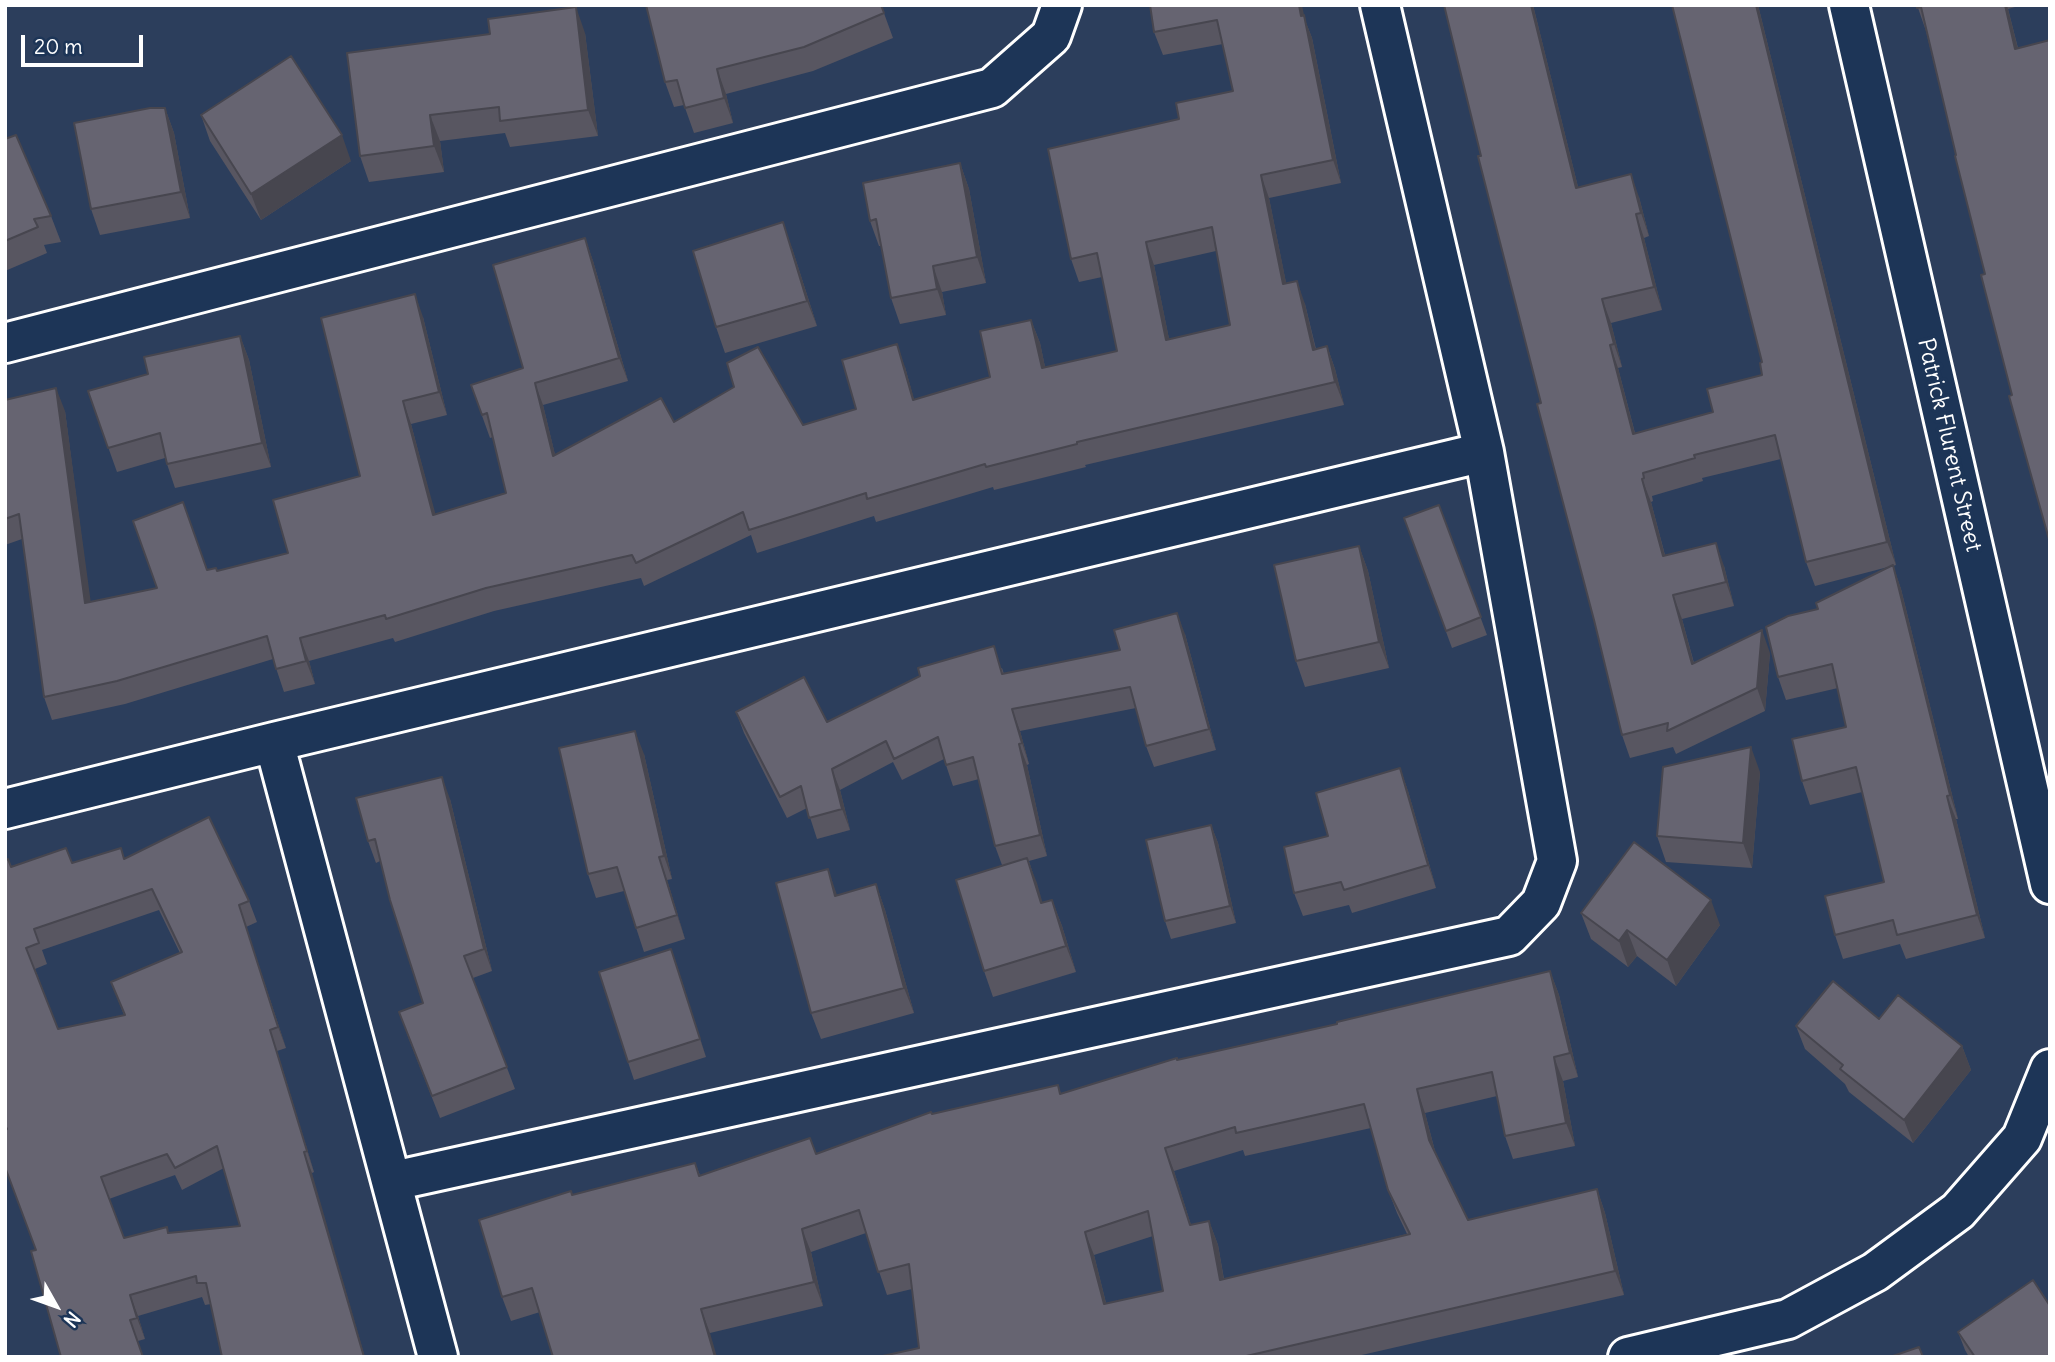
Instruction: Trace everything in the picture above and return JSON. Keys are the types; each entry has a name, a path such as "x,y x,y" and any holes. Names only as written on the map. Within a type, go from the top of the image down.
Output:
{"street":[{"path":"5,343 992,88 1051,36 1062,5"},
{"path":"393,1181 1509,936 1541,904 1557,861 1485,452 1380,5"},
{"name":"Patrick Flurent Street","path":"1849,5 2050,884"},
{"path":"5,809 1485,452"},
{"path":"274,742 438,1357"},
{"path":"1628,1357 1788,1319 1875,1272 1958,1211 2022,1138 2050,1069"}],"building":[{"path":"646,5 881,5 884,13 804,47 717,69 724,98 685,108 677,80 665,82"},
{"path":"1150,5 1299,5 1301,16 1304,15 1333,160 1261,175 1283,284 1297,281 1313,350 1327,346 1335,382 1077,442 986,467 985,464 867,499 866,493 749,530 743,512 636,563 632,555 486,588 386,619 385,615 300,638 306,661 276,669 267,636 117,681 44,697 19,514 5,519 5,400 56,388 85,603 157,588 133,521 183,502 207,570 216,568 217,571 288,553 273,500 360,476 321,318 415,294 439,392 403,401 433,515 506,493 487,413 482,415 471,385 523,368 493,265 585,238 619,358 535,383 553,456 661,398 674,422 734,387 727,363 758,347 803,425 856,409 842,360 897,344 913,400 990,377 980,331 1031,320 1042,368 1117,351 1097,253 1071,259 1048,149 1179,119 1176,103 1233,91 1217,20 1154,32","holes":["1212,227 1230,325 1166,340 1146,242"]},
{"path":"1444,5 1531,5 1576,188 1631,174 1641,213 1636,214 1654,287 1602,299 1614,344 1610,345 1633,434 1713,412 1707,389 1762,375 1762,362 1672,5 1756,5 1887,542 1806,562 1775,435 1694,455 1695,458 1643,473 1642,479 1663,556 1716,543 1726,582 1673,595 1692,664 1762,630 1757,688 1667,731 1668,723 1622,735 1537,404 1541,403 1478,156 1481,156"},
{"path":"1917,5 2005,5 2015,49 2050,40 2050,543 2009,396 2012,395 1981,275 1985,274 1921,7 1917,8"},
{"path":"576,7 588,110 500,121 499,107 430,115 434,146 360,156 347,53 490,34 488,19"},
{"path":"291,56 342,135 251,194 201,115"},
{"path":"150,108 165,108 181,192 91,209 74,123"},
{"path":"16,135 51,216 34,219 38,227 5,241 5,139"},
{"path":"960,163 977,257 933,266 937,289 891,298 876,219 870,221 863,183"},
{"path":"783,222 807,301 716,327 693,251"},
{"path":"240,336 262,443 167,464 160,433 108,448 88,391 148,374 144,357"},
{"path":"1439,505 1481,617 1446,631 1404,518"},
{"path":"1359,546 1379,642 1296,661 1274,565"},
{"path":"1893,565 1977,915 1897,935 1893,920 1835,935 1825,896 1884,882 1856,767 1802,781 1792,739 1846,727 1832,664 1778,677 1766,627 1788,616 1818,609 1816,603"},
{"path":"1177,613 1209,729 1146,746 1130,687 1012,709 1022,743 1019,744 1040,835 995,846 973,757 946,765 938,737 894,759 886,741 832,769 842,809 809,818 801,786 780,797 736,712 804,677 827,722 920,676 918,668 994,646 1002,674 1120,650 1114,630"},
{"path":"635,731 664,856 659,857 677,915 636,928 617,867 588,874 559,748"},
{"path":"1751,747 1743,843 1657,836 1663,767"},
{"path":"1400,768 1428,865 1344,890 1341,882 1294,893 1284,847 1328,836 1316,793"},
{"path":"442,777 484,949 464,956 507,1067 432,1096 399,1012 423,1003 390,900 375,839 368,841 356,798"},
{"path":"209,817 249,901 239,905 278,1027 270,1030 307,1151 304,1152 364,1357 222,1357 206,1283 197,1283 196,1276 130,1295 137,1318 130,1320 143,1357 61,1357 31,1251 36,1250 5,1167 5,860 8,859 11,867 66,848 72,863 121,848 124,859","holes":["152,889 182,952 111,982 125,1015 58,1029 26,948 39,943 34,929","217,1146 240,1226 168,1233 167,1227 124,1238 101,1177 167,1154 175,1168"]},
{"path":"1211,825 1230,906 1165,921 1146,840"},
{"path":"1634,842 1711,900 1667,960 1627,930 1619,941 1581,913"},
{"path":"1027,858 1041,903 1052,900 1066,946 984,971 956,880"},
{"path":"828,869 835,896 876,884 904,988 811,1013 776,883"},
{"path":"671,949 700,1039 628,1062 599,972"},
{"path":"1550,971 1570,1053 1554,1057 1566,1123 1505,1136 1492,1072 1417,1089 1429,1140 1468,1220 1597,1189 1615,1271 1242,1357 878,1357 919,1348 909,1264 878,1272 859,1210 802,1229 814,1282 701,1309 715,1357 553,1357 532,1288 502,1297 479,1220 571,1191 572,1195 695,1163 699,1176 810,1138 816,1154 931,1112 932,1114 1058,1085 1060,1094 1177,1058","holes":["1364,1104 1388,1190 1410,1234 1220,1280 1209,1221 1190,1225 1165,1148 1235,1127 1236,1133","1148,1211 1163,1291 1104,1304 1085,1232"]},
{"path":"1833,981 1879,1019 1898,995 1962,1046 1904,1120 1840,1069 1843,1065 1796,1026"},
{"path":"2033,1280 2050,1306 2050,1357 1975,1357 1958,1332"},
{"path":"1919,1347 1923,1357 1890,1357"}]}
